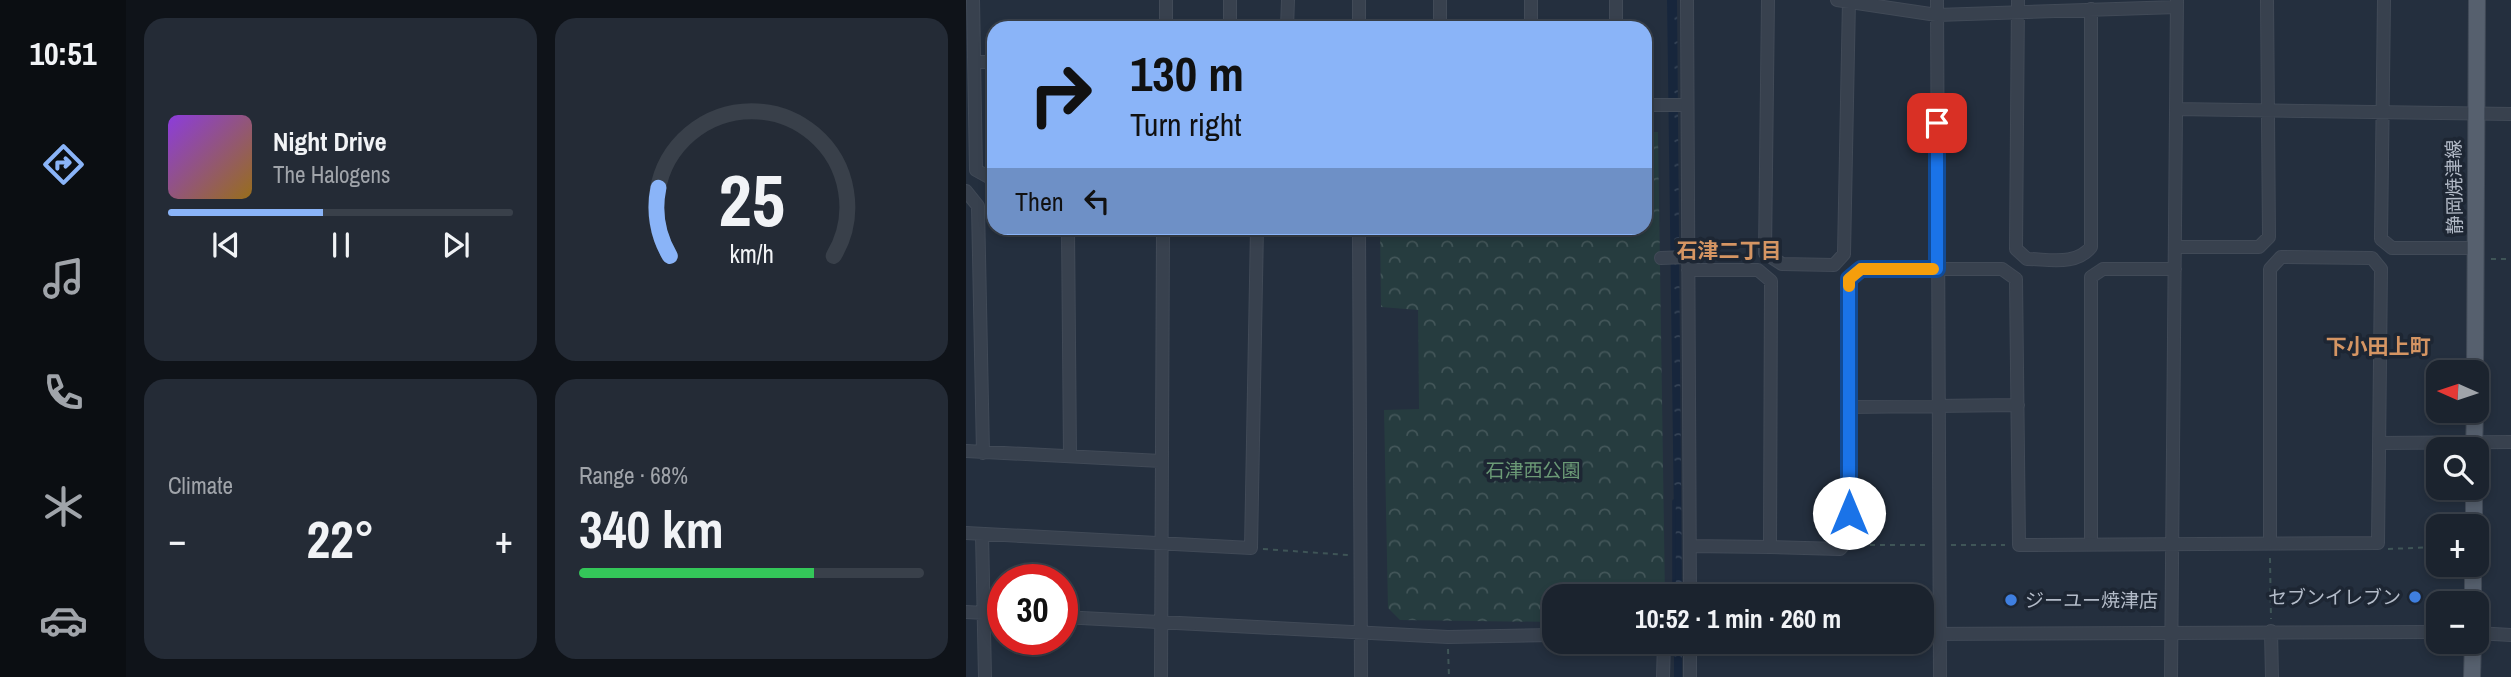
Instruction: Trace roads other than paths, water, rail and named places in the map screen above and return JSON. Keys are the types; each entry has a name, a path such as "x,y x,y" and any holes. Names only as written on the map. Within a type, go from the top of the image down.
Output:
{"main road":[{"name":"静岡焼津線","path":"2475,360 2474,113 2477,0"},
{"path":"2472,677 2473,654"}],"street":[{"path":"973,0 976,170 987,176"},
{"path":"1166,0 1166,21"},
{"path":"1230,0 1230,21"},
{"path":"1287,21 1288,0"},
{"path":"1359,0 1359,21"},
{"path":"1440,0 1440,21"},
{"path":"1531,0 1531,21"},
{"path":"1616,0 1616,21"},
{"path":"1687,0 1684,105 1690,584"},
{"path":"1768,0 1765,254 1782,264 1834,264 1844,254 1845,0 1937,15 2018,6 2091,9 2177,3 2171,677"},
{"path":"1937,0 1940,677"},
{"path":"2175,247 2259,247 2269,237 2267,0"},
{"path":"2384,0 2381,239 2392,248 2476,248"},
{"path":"2018,6 2016,250 2027,259 2075,260 2083,257 2091,247 2091,9"},
{"path":"974,62 987,62"},
{"path":"1652,106 1684,105"},
{"path":"2176,109 2511,114"},
{"path":"966,191 978,206 983,453"},
{"path":"1068,235 1069,456"},
{"path":"1161,677 1163,235"},
{"path":"966,533 1251,548 1257,235"},
{"path":"1359,235 1361,677"},
{"path":"1689,547 1840,549 1849,540 1849,279 1861,269 2003,269 2016,279 2019,545 2378,543 2381,269 2372,258 2281,257 2270,269 2270,543"},
{"path":"1661,258 1758,270 1771,281 1770,547"},
{"path":"2091,545 2091,277 2103,269 2175,270"},
{"path":"1849,407 2018,405"},
{"path":"2489,444 2511,442"},
{"path":"2380,443 2426,444"},
{"path":"966,451 1161,461"},
{"path":"982,534 985,677"},
{"path":"966,612 987,613"},
{"path":"1078,618 1448,637 1542,635"},
{"path":"2271,631 2272,677"},
{"path":"1934,634 2426,632"},
{"path":"2489,633 2511,635"},
{"path":"1663,677 1664,654"},
{"path":"1690,654 1690,677"}],"water":[{"path":"1667,0 1677,0 1682,584 1675,584"},
{"path":"1674,654 1682,654 1682,677 1674,677"}],"waterway":[{"path":"1674,501 1674,584"}],"place":[{"name":"セブンイレブン","path":"2415,597"},
{"name":"ジーユー焼津店","path":"2011,600"}],"district":[{"name":"石津二丁目","path":"1729,250"},
{"name":"下小田上町","path":"2378,346"}],"park label":[{"name":"石津西公園","path":"1533,470"}]}
